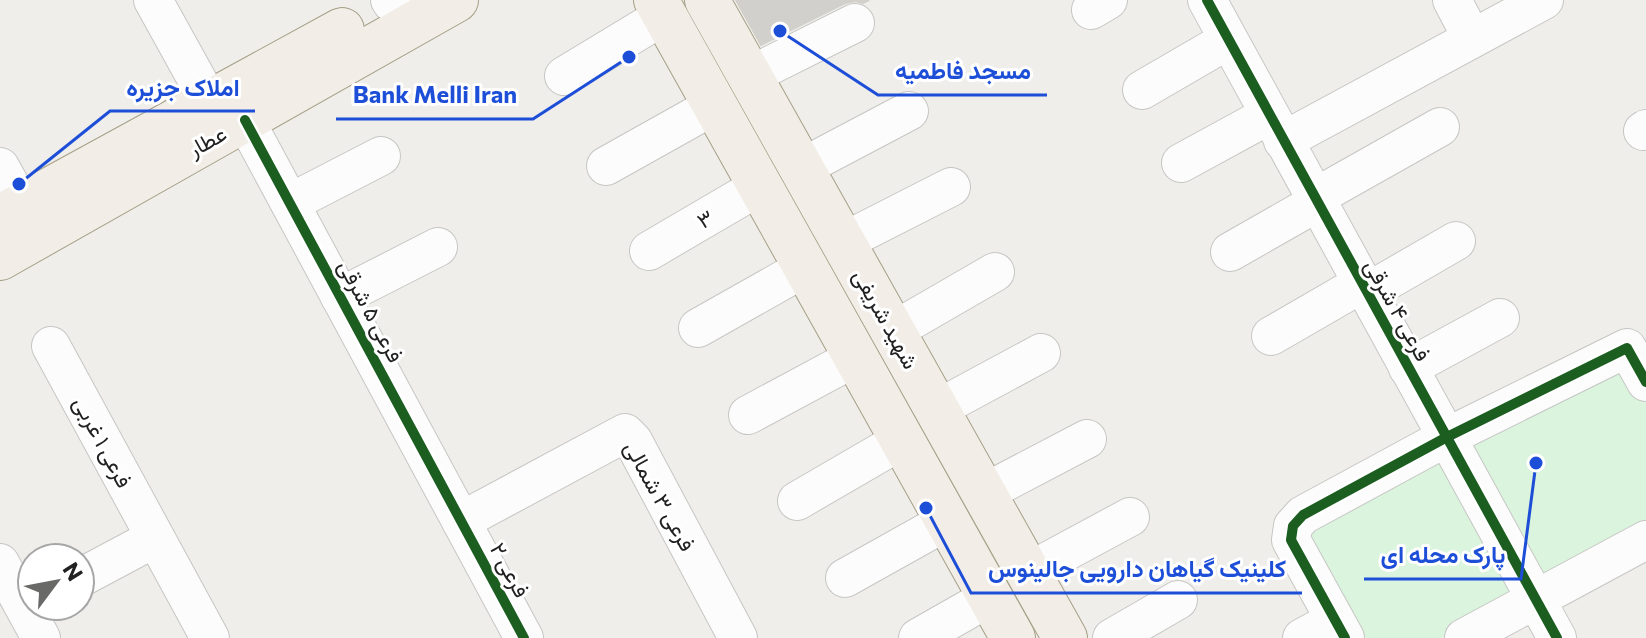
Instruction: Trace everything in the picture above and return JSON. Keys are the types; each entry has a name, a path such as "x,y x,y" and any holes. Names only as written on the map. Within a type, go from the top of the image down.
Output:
{"main road":[{"name":"عطار","path":"0,258 20,220 227,111 456,0"},
{"name":"شهید شریفی","path":"707,0 1065,638"},
{"name":"عطار","path":"227,111 393,1"},
{"name":"شهید شریفی","path":"661,8 1013,638"}],"street":[{"name":"فرعی ۵ شرقی","path":"153,0 290,203 461,521"},
{"name":"فرعی ۴ شرقی","path":"1207,0 1557,638"},
{"path":"1452,0 1472,38"},
{"path":"1181,163 1276,128 1472,38 1544,0"},
{"path":"564,76 661,8"},
{"path":"749,76 855,23"},
{"path":"1142,90 1228,40"},
{"path":"606,166 715,105"},
{"path":"801,168 909,111"},
{"path":"1230,252 1440,127"},
{"path":"290,203 381,156"},
{"path":"0,167 20,220"},
{"name":"۳","path":"649,251 760,186"},
{"path":"843,242 951,187"},
{"path":"1271,336 1456,241"},
{"path":"340,297 438,247"},
{"path":"698,328 806,267"},
{"path":"893,331 995,272"},
{"path":"1408,368 1500,318"},
{"name":"فرعی ۱ غربی","path":"51,346 210,638"},
{"path":"1302,638 1340,629 1291,540 1293,526 1303,515 1447,437 1627,348 1646,382"},
{"path":"937,409 1041,353"},
{"path":"748,415 856,357"},
{"name":"فرعی ۳ شمالی","path":"461,521 625,433 633,441 738,638"},
{"path":"984,493 1087,439"},
{"path":"797,501 902,440"},
{"path":"1028,572 1130,517"},
{"name":"فرعی ۲","path":"461,521 524,638"},
{"path":"845,578 947,521"},
{"path":"96,569 155,538"},
{"path":"1464,638 1646,540"},
{"path":"0,563 16,590"},
{"path":"918,638 990,597"},
{"path":"1112,638 1178,600"}],"green space":[{"path":"1623,362 1646,404 1646,523 1441,638 1362,638 1306,525"}],"building":[{"path":"736,0 869,0 845,3 761,45"}],"cycle path":[{"path":"1207,0 1557,638"},
{"path":"245,120 524,638"},
{"path":"1345,638 1291,540 1293,526 1303,515 1447,437 1627,348 1646,382"}],"place":[{"name":"مسجد فاطمیه","path":"780,31"},
{"name":"Bank Melli Iran","path":"629,57"},
{"name":"املاک جزیره","path":"19,184"},
{"name":"پارک محله ای","path":"1536,463"},
{"name":"کلینیک گیاهان دارویی جالینوس","path":"926,508"}]}
